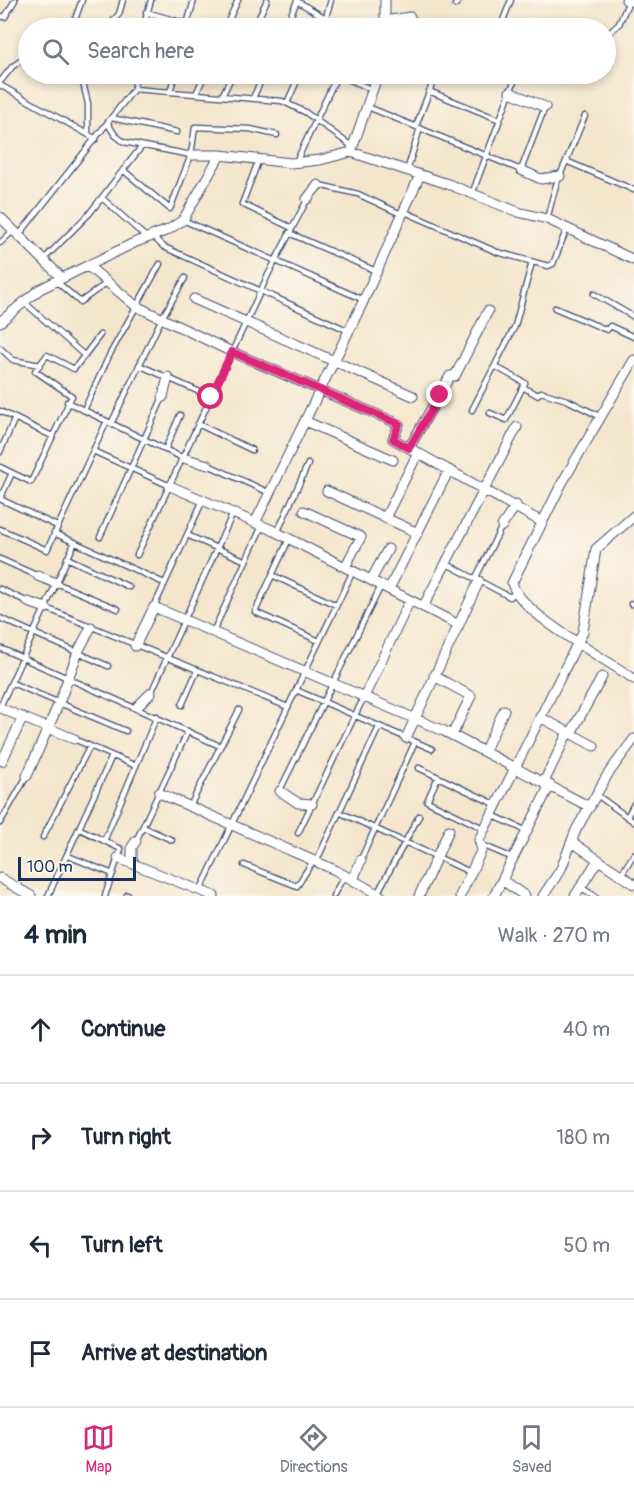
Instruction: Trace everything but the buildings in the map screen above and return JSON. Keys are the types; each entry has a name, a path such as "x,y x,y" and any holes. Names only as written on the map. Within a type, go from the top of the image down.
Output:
{"street":[{"path":"385,0 385,18"},
{"path":"352,150 375,84"},
{"path":"510,92 545,107"},
{"path":"191,155 220,155 296,162 352,150 518,212 547,219 634,260"},
{"path":"0,322 40,289 168,230 183,220 220,155"},
{"path":"521,170 541,179 560,176"},
{"path":"258,524 270,494 364,300 420,175"},
{"path":"307,199 318,185"},
{"path":"0,217 44,259 59,280"},
{"path":"88,266 136,306 232,352 399,424 393,439 516,505 542,522"},
{"path":"195,299 413,396"},
{"path":"385,518 414,450 450,376 455,376 488,311"},
{"path":"634,360 542,522 512,583 515,593 528,606 634,679"},
{"path":"163,397 168,377"},
{"path":"305,422 393,460"},
{"path":"423,607 517,427"},
{"path":"183,458 208,465"},
{"path":"385,588 418,533 449,470"},
{"path":"170,486 277,533 459,625"},
{"path":"327,491 418,533"},
{"path":"502,526 516,505"},
{"path":"304,511 361,537 349,569"},
{"path":"460,896 482,849 479,840 583,632 596,549 630,528 634,516"},
{"path":"371,580 388,549"},
{"path":"38,576 56,583"},
{"path":"405,738 459,625 477,580"},
{"path":"363,699 410,600"},
{"path":"28,602 46,608"},
{"path":"135,646 154,607 363,699 452,735 590,807"},
{"path":"27,776 59,703 78,652 91,627"},
{"path":"434,676 471,696 452,735"},
{"path":"494,896 527,831 570,733 602,677"},
{"path":"137,707 151,693"},
{"path":"0,707 74,739"},
{"path":"484,752 504,710"},
{"path":"1,764 23,717"},
{"path":"540,717 594,746"},
{"path":"543,896 561,869 590,807 634,739"},
{"path":"280,791 298,803 312,804"},
{"path":"159,793 314,862 378,895"},
{"path":"419,896 449,830"},
{"path":"132,863 132,847 136,841"},
{"path":"572,842 634,884"},
{"path":"118,858 201,893 214,896"},
{"path":"348,878 361,860"},
{"path":"574,896 598,860"},
{"path":"0,878 31,896"},
{"path":"502,880 525,896"}],"lane":[{"path":"0,16 5,17 15,0"},
{"path":"76,18 82,0"},
{"path":"116,18 123,0"},
{"path":"145,18 151,0"},
{"path":"189,18 194,0"},
{"path":"230,18 238,0"},
{"path":"259,18 267,0"},
{"path":"306,7 309,0"},
{"path":"325,18 331,0"},
{"path":"455,5 460,0"},
{"path":"504,18 511,0"},
{"path":"289,18 297,1 317,18"},
{"path":"616,27 629,1"},
{"path":"146,12 171,18"},
{"path":"18,62 0,84 96,139"},
{"path":"82,84 88,104 88,134"},
{"path":"0,243 17,233 96,139 134,89 135,84"},
{"path":"170,92 172,84"},
{"path":"196,94 200,84"},
{"path":"222,96 228,84"},
{"path":"253,98 259,84"},
{"path":"286,103 295,84"},
{"path":"296,162 332,84"},
{"path":"360,84 373,90"},
{"path":"407,171 432,84"},
{"path":"471,194 513,84"},
{"path":"134,89 253,98 286,103 315,120 352,150"},
{"path":"429,92 500,120"},
{"path":"368,107 521,170 545,107"},
{"path":"547,219 560,176 585,116"},
{"path":"112,118 177,132"},
{"path":"108,123 115,135 124,142 191,155"},
{"path":"123,170 170,209 191,155 195,127 250,129 277,135"},
{"path":"44,259 102,198 142,146"},
{"path":"259,159 242,204 291,231 376,271"},
{"path":"566,161 634,190"},
{"path":"318,185 358,194 497,252 548,266 553,264 567,228"},
{"path":"102,198 164,247 349,331"},
{"path":"137,555 260,291 307,199"},
{"path":"183,220 364,300"},
{"path":"472,410 514,326 532,262"},
{"path":"84,410 136,306 160,264"},
{"path":"0,529 47,550 93,451 185,278"},
{"path":"59,280 80,302 108,282"},
{"path":"594,294 634,316"},
{"path":"24,302 85,356"},
{"path":"555,308 607,330 610,326 634,337"},
{"path":"0,467 31,482 67,402 72,396 35,371 47,355 74,369 100,335"},
{"path":"0,348 13,360 40,365"},
{"path":"139,365 211,397"},
{"path":"490,413 506,420 525,382 495,368"},
{"path":"523,387 537,395 541,392 567,400 601,417"},
{"path":"100,537 142,439 163,397"},
{"path":"67,402 183,458"},
{"path":"0,411 52,436"},
{"path":"165,450 180,415"},
{"path":"0,451 15,418"},
{"path":"198,424 252,450"},
{"path":"93,451 170,486"},
{"path":"277,533 308,464"},
{"path":"208,465 270,494"},
{"path":"12,473 0,499 57,526"},
{"path":"154,607 203,500"},
{"path":"151,693 233,513"},
{"path":"212,633 246,561 258,524"},
{"path":"477,580 502,526"},
{"path":"54,533 164,583"},
{"path":"187,535 246,561"},
{"path":"289,539 255,612 319,641"},
{"path":"0,707 75,542"},
{"path":"67,558 129,587"},
{"path":"0,559 38,576"},
{"path":"445,563 510,597 515,593"},
{"path":"201,893 336,605 349,569"},
{"path":"272,575 336,605"},
{"path":"56,583 118,609"},
{"path":"280,791 331,685 385,588"},
{"path":"0,589 28,602"},
{"path":"46,608 288,708"},
{"path":"0,618 108,666"},
{"path":"0,648 137,707 220,746"},
{"path":"182,705 197,672"},
{"path":"12,683 126,731"},
{"path":"296,690 432,749"},
{"path":"298,833 363,699"},
{"path":"189,808 239,710"},
{"path":"104,841 157,716"},
{"path":"244,865 297,886 314,862 379,727"},
{"path":"136,841 188,731"},
{"path":"74,739 136,766"},
{"path":"361,860 415,742"},
{"path":"44,837 90,746"},
{"path":"48,896 112,756"},
{"path":"419,768 497,805"},
{"path":"0,823 27,776"},
{"path":"438,777 427,801 485,829"},
{"path":"597,795 634,822"},
{"path":"627,817 634,804"},
{"path":"339,812 471,873"},
{"path":"492,815 527,831"},
{"path":"378,895 418,816"},
{"path":"143,827 172,840"},
{"path":"80,830 121,849 105,896"},
{"path":"481,844 513,858"},
{"path":"621,875 634,854"},
{"path":"68,856 112,874"},
{"path":"333,896 348,878"},
{"path":"580,887 595,896"}],"route":[{"path":"211,397 232,352 399,424 393,439 409,448 440,395"}]}
